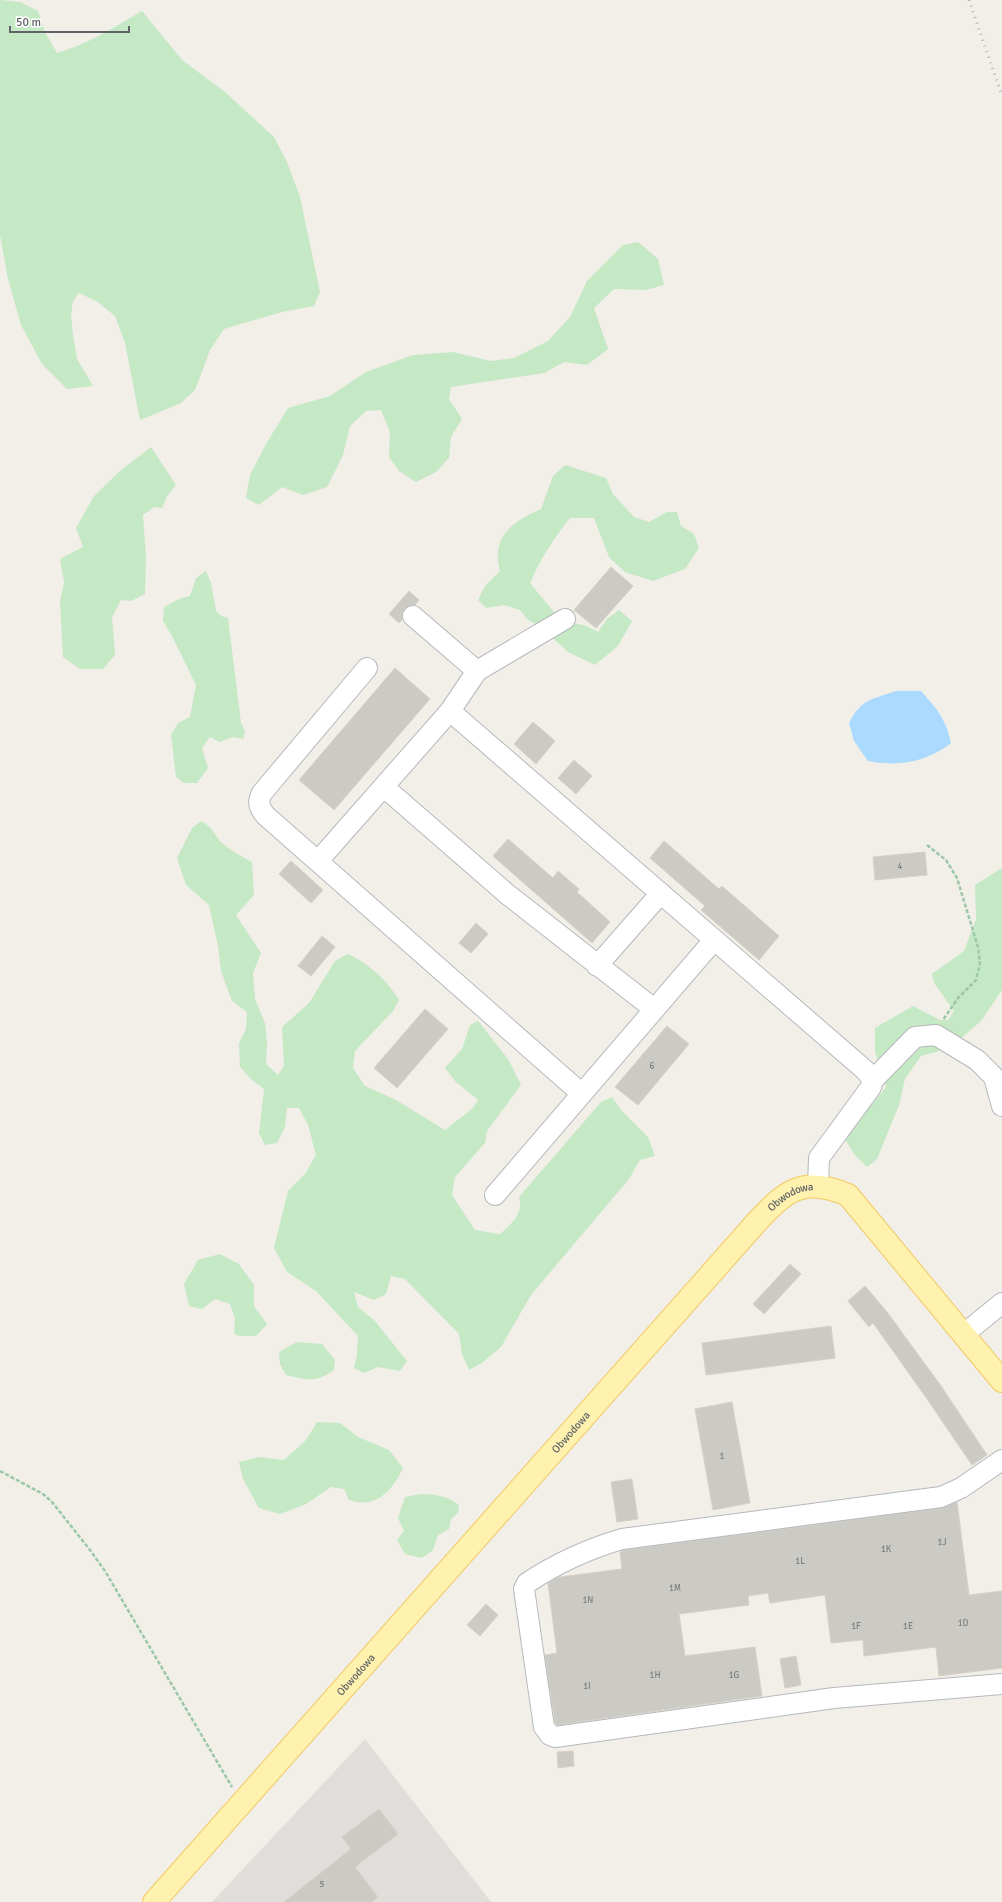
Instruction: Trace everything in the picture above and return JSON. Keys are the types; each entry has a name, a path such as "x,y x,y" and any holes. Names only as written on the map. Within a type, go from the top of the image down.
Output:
{"main road":[{"name":"Obwodowa","path":"154,1902 771,1206 790,1192 803,1187 818,1186 848,1195 1002,1381"}],"lane":[{"path":"413,616 477,671"},
{"path":"318,861 450,711 477,671 565,619"},
{"path":"367,668 262,793 258,800 259,807 265,815 582,1094"},
{"path":"450,711 858,1063 873,1080"},
{"path":"384,787 507,894 597,966 654,1009"},
{"path":"597,966 661,893"},
{"path":"495,1195 714,940"},
{"path":"818,1186 819,1158 857,1108 871,1087 873,1080 915,1037 936,1035 977,1060 994,1077 1002,1106"},
{"path":"964,1334 1002,1303"},
{"path":"1002,1460 961,1488 941,1497 622,1539 602,1545 565,1560 528,1583 524,1589 544,1727 550,1735 555,1737 834,1698 1002,1684"}],"path":[{"path":"927,845 946,860 957,878 978,947 980,964 976,980 958,998 944,1016 936,1035"},
{"path":"0,1471 43,1494 52,1502 90,1550 105,1571 223,1773 242,1802"}],"shaded area":[{"path":"365,1739 491,1902 212,1902"}],"green space":[{"path":"0,0 20,2 38,11 45,32 57,53 80,45 142,11 182,60 225,92 274,137 287,162 300,197 320,292 314,306 282,312 224,329 210,350 195,390 181,403 140,420 125,343 115,316 98,302 79,293 73,301 71,315 77,359 93,386 67,389 42,364 21,325 8,279 0,235"},
{"path":"638,242 658,259 664,285 646,290 614,289 594,308 608,349 587,365 564,362 544,373 451,387 449,399 462,419 451,437 449,458 436,472 416,482 399,471 389,457 390,432 381,410 366,411 350,426 343,455 327,487 303,495 282,487 259,505 246,498 250,475 266,444 288,408 330,396 366,372 413,355 453,352 491,361 514,358 548,341 570,317 587,281 623,245"},
{"path":"151,447 176,485 167,496 162,508 154,507 143,515 146,557 145,594 131,601 121,600 112,617 115,655 103,669 80,669 63,657 60,602 64,582 60,559 83,547 76,528 94,496 120,471"},
{"path":"565,465 606,478 613,494 634,517 649,522 667,512 677,512 681,526 694,534 699,548 685,569 653,581 625,572 609,557 594,518 570,518 548,549 530,583 553,611 561,626 580,624 598,632 607,619 619,610 632,621 618,646 595,665 568,652 540,626 528,620 520,610 504,605 486,608 478,600 485,586 500,571 498,559 501,539 513,525 521,519 541,509 553,476"},
{"path":"206,571 211,583 216,611 221,616 228,618 241,723 245,731 243,739 232,737 220,742 210,737 202,748 208,768 197,783 184,783 176,777 171,735 178,723 190,717 196,685 163,621 164,607 179,599 190,596 196,578"},
{"path":"201,821 210,828 220,841 235,853 252,862 254,895 236,915 261,953 253,973 255,999 265,1023 267,1042 266,1064 278,1075 284,1066 282,1027 309,1003 335,961 348,954 363,962 377,973 399,1000 393,1011 355,1051 353,1068 365,1086 396,1100 445,1130 473,1108 478,1100 456,1082 445,1068 462,1049 470,1025 478,1021 508,1059 521,1085 487,1131 485,1143 455,1177 452,1195 475,1230 500,1234 516,1218 520,1209 519,1197 601,1102 612,1097 621,1110 648,1137 655,1156 640,1160 629,1179 531,1295 501,1347 482,1363 469,1370 462,1354 459,1334 405,1279 391,1276 386,1294 374,1300 354,1292 358,1307 374,1320 407,1361 400,1371 378,1367 364,1373 354,1368 357,1354 358,1336 316,1291 287,1272 274,1248 288,1191 305,1174 316,1155 308,1125 299,1108 287,1108 285,1127 277,1143 265,1145 259,1133 264,1089 251,1079 240,1067 239,1043 246,1029 247,1012 232,1001 221,971 218,946 209,905 186,885 177,858 192,828"},
{"path":"1002,868 1002,990 981,1021 950,1048 921,1056 905,1079 899,1105 877,1159 867,1167 854,1154 840,1131 869,1108 886,1087 875,1051 875,1028 913,1006 940,1020 948,1020 954,1011 934,983 932,974 964,951 976,919 975,885"},
{"path":"220,1254 239,1264 254,1285 254,1306 267,1324 256,1336 238,1336 234,1333 235,1318 230,1304 215,1299 202,1309 189,1306 184,1284 198,1260"},
{"path":"297,1342 322,1344 335,1360 334,1370 316,1379 306,1379 286,1375 280,1364 279,1352"},
{"path":"317,1422 340,1423 358,1437 389,1450 403,1468 394,1484 382,1496 367,1502 349,1500 344,1489 331,1487 306,1504 280,1514 259,1508 243,1479 239,1462 259,1457 284,1460 306,1440"},
{"path":"420,1494 441,1496 451,1499 459,1505 458,1513 451,1519 449,1529 438,1535 433,1550 422,1558 405,1554 397,1540 404,1531 398,1518 405,1497"}],"water":[{"path":"896,691 921,691 932,703 944,721 951,743 932,755 922,759 901,763 879,763 868,761 854,741 849,723 863,704 874,698"}],"building":[{"path":"611,567 633,586 596,628 574,610"},
{"path":"409,591 419,600 415,605 409,605 404,609 402,620 399,623 389,614"},
{"path":"395,668 430,699 334,810 299,780"},
{"path":"533,722 555,741 536,764 514,744"},
{"path":"574,760 592,776 576,794 558,778"},
{"path":"508,839 553,878 558,871 579,889 577,892 610,922 592,943 493,856"},
{"path":"664,841 719,889 722,886 779,936 759,960 701,910 705,906 650,858"},
{"path":"925,852 927,875 875,880 873,857"},
{"path":"291,861 323,890 311,903 279,874"},
{"path":"476,923 488,934 471,953 459,943"},
{"path":"322,936 335,947 311,976 298,966"},
{"path":"425,1009 448,1029 397,1088 374,1068"},
{"path":"667,1026 689,1044 638,1105 615,1087"},
{"path":"790,1264 801,1274 764,1314 753,1304"},
{"path":"865,1286 887,1312 941,1386 987,1455 972,1465 873,1323 869,1327 848,1301"},
{"path":"831,1326 835,1358 706,1375 702,1343"},
{"path":"732,1402 750,1503 713,1510 695,1409"},
{"path":"632,1479 638,1519 617,1522 611,1482"},
{"path":"957,1502 969,1595 1002,1591 1002,1668 939,1676 936,1647 864,1656 863,1640 831,1643 825,1595 770,1603 768,1593 748,1596 749,1605 679,1614 685,1656 755,1647 762,1696 557,1725 555,1722 545,1655 557,1653 548,1583 555,1579 560,1577 622,1569 620,1552 624,1550 942,1508"},
{"path":"486,1604 498,1615 480,1636 467,1625"},
{"path":"796,1656 801,1685 785,1688 780,1659"},
{"path":"573,1751 574,1766 558,1768 557,1752"},
{"path":"379,1809 398,1834 355,1867 378,1897 372,1902 284,1902 351,1849 342,1837"}],"railway":[{"path":"969,0 1002,96"}]}
